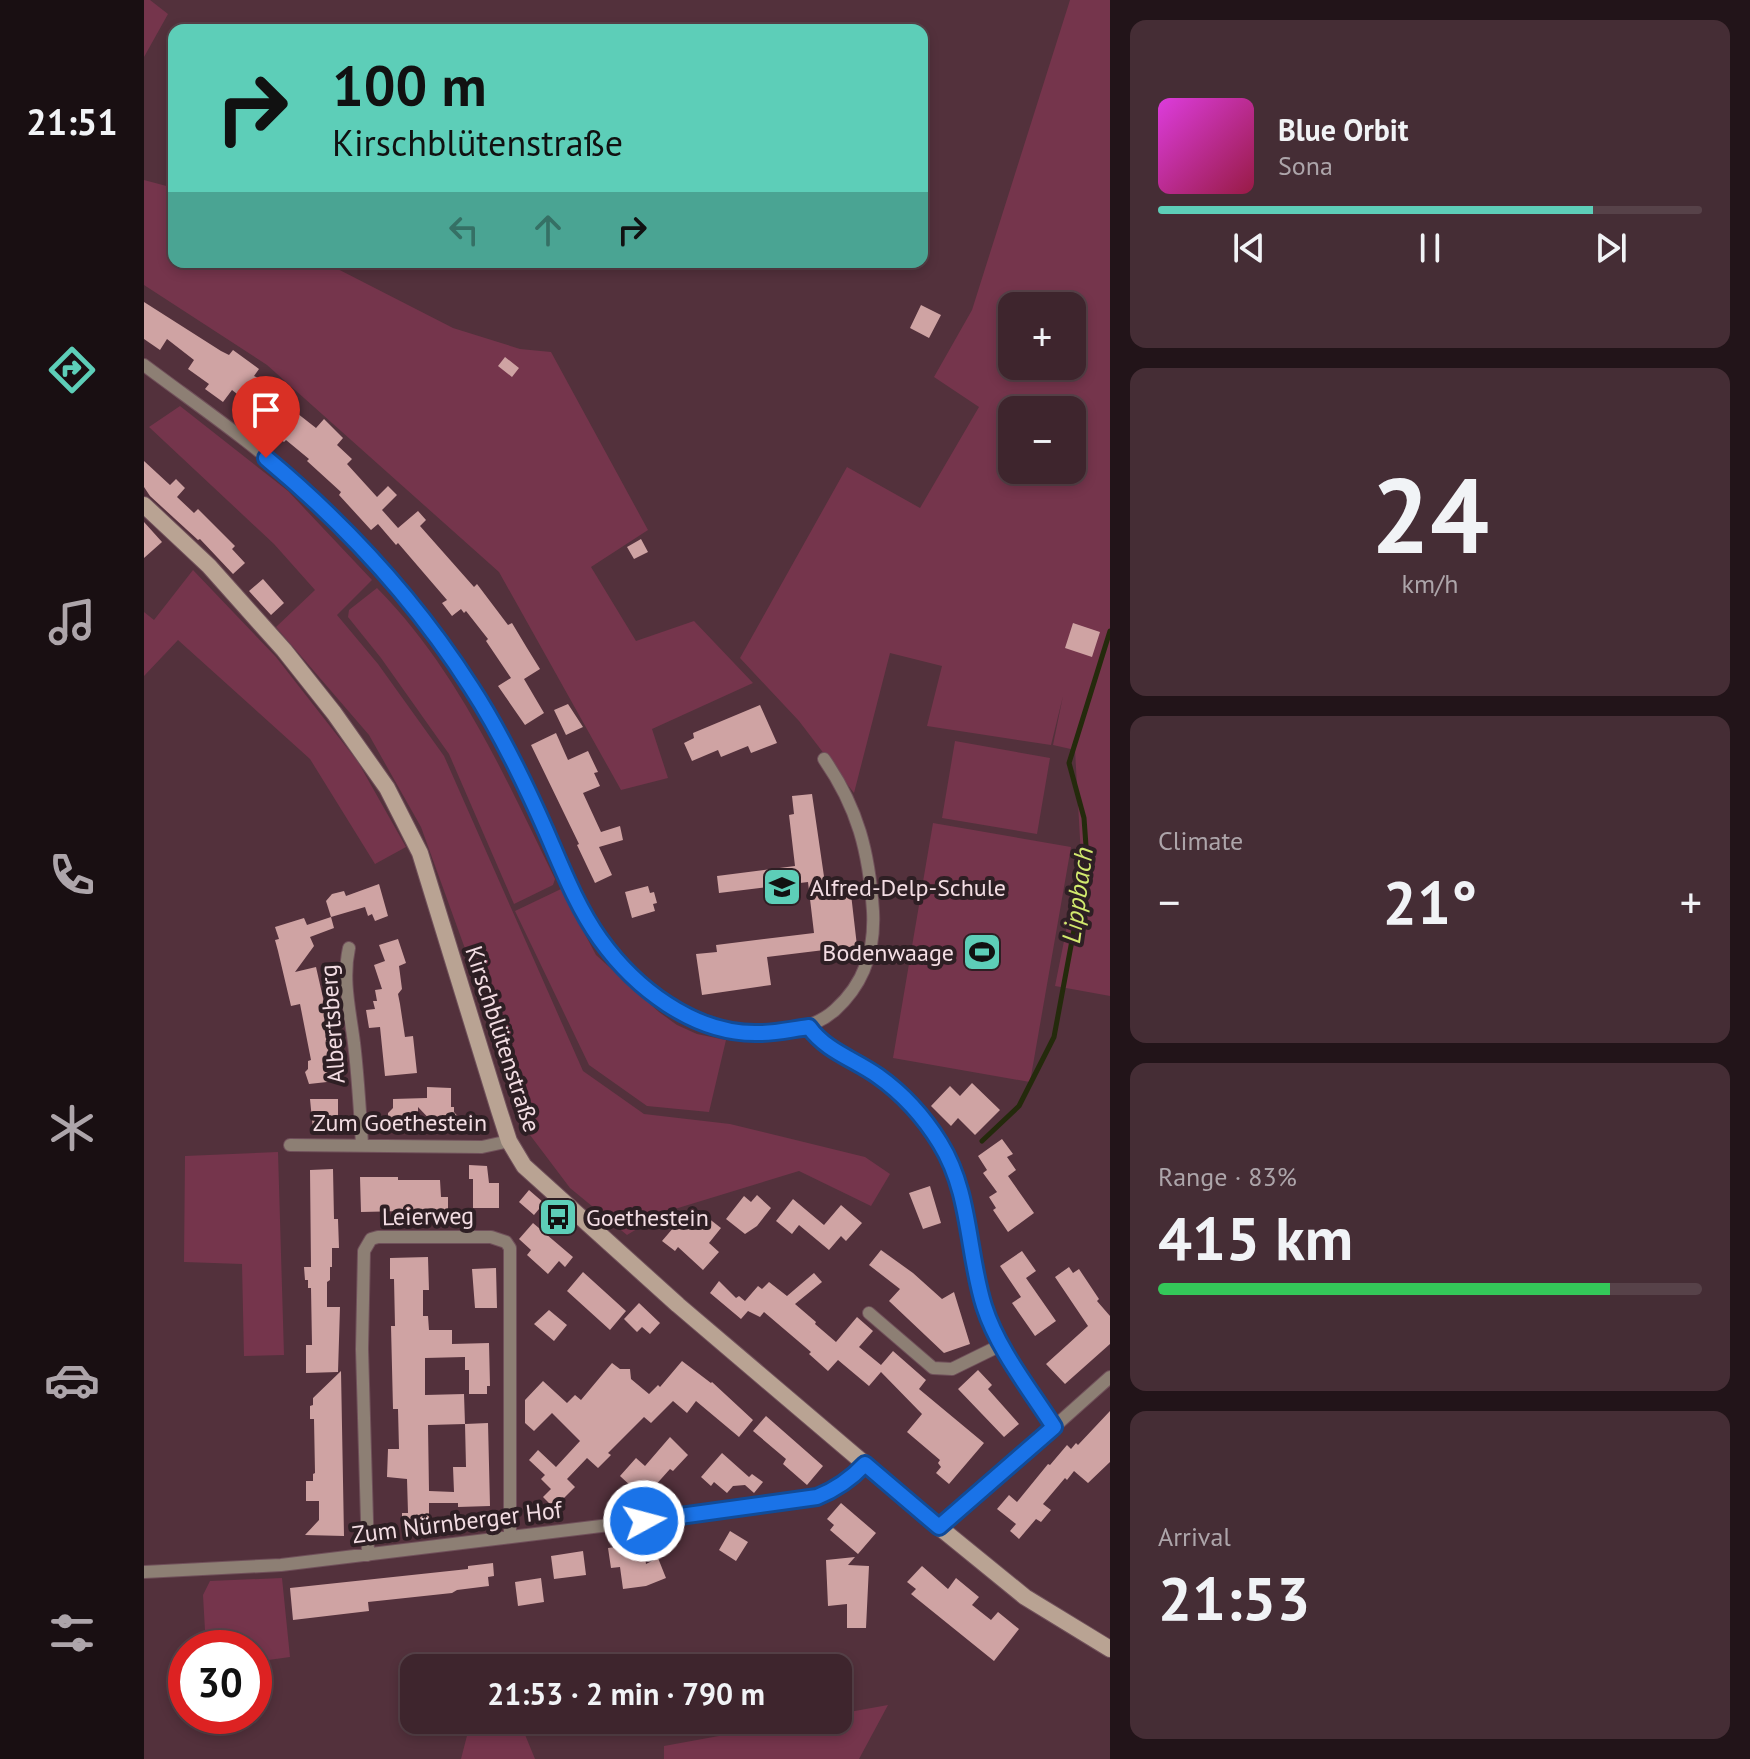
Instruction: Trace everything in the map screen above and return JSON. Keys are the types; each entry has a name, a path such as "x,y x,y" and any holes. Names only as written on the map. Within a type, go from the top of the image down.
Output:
{"main road":[{"name":"Kirschblütenstraße","path":"144,505 209,566 284,650 387,788 420,853 509,1141 524,1166 678,1305 939,1527 1025,1597 1110,1649"}],"street":[{"path":"144,365 300,485 434,631 501,735 582,911 616,959 647,989 678,1012 706,1024 755,1033 809,1027 832,1013 861,981 873,941 872,902 863,838 842,785 824,759"},
{"name":"Albertsberg","path":"349,948 347,992 359,1084 362,1144"},
{"path":"809,1027 823,1043 893,1088 941,1145 961,1190 978,1287 993,1329 1054,1427"},
{"name":"Zum Goethestein","path":"290,1145 482,1147 509,1141"},
{"name":"Leierweg","path":"368,1555 362,1349 364,1251 371,1239 378,1237 491,1237 506,1242 510,1248 510,1537"},
{"path":"869,1313 933,1368 943,1370 964,1365 1001,1345"},
{"path":"939,1527 1110,1377"},
{"name":"Zum Nürnberger Hof","path":"144,1572 281,1565 798,1502 836,1490 865,1464"}],"shaded area":[{"path":"144,0 150,0 168,14 144,57"},
{"path":"1070,0 1110,0 1110,996 1055,986 1081,856 1075,750 1053,745 1063,696 1051,745 927,726 942,666 890,653 854,793 799,721 740,658 847,467 920,508 979,407 934,377 972,310"},
{"path":"144,180 168,186 168,268 336,268 453,328 520,349 551,352 648,530 591,567 636,641 694,621 753,683 652,729 668,778 621,790 499,572 267,365 144,285"},
{"path":"180,406 288,491 372,580 337,615 378,664 444,756 583,1071 644,1114 730,1124 865,1157 890,1174 871,1206 799,1171 665,1212 627,1235 570,1188 527,1131 493,1026 421,827 369,735 276,627 315,590 274,544 149,427"},
{"path":"193,570 276,657 358,762 406,847 375,864 310,759 178,640 144,676 144,612 154,620"},
{"path":"377,588 432,654 478,726 555,879 553,885 514,904 449,754 348,617 349,610"},
{"path":"955,741 1050,758 1037,834 942,818"},
{"name":"Bodenwaage","path":"933,823 1071,847 1030,1082 893,1058"},
{"path":"561,889 596,955 677,1025 697,1034 726,1040 709,1112 647,1106 589,1065 515,911"},
{"path":"278,1152 284,1355 244,1356 242,1264 184,1262 185,1156"},
{"path":"282,1578 290,1657 272,1660 272,1630 205,1630 203,1595 210,1581"},
{"path":"888,1705 859,1759 664,1759 664,1746 730,1734 852,1734 852,1711"},
{"path":"467,1734 525,1734 535,1759 461,1759"}],"building":[{"path":"144,302 221,351 229,355 233,350 259,369 254,376 258,378 256,381 316,428 324,419 343,438 337,445 352,459 347,464 377,497 388,486 397,495 382,510 398,528 418,511 426,520 420,526 474,587 477,584 508,625 512,623 540,669 524,679 544,713 525,725 498,686 511,678 486,641 488,639 466,611 464,613 461,609 452,616 442,603 447,600 398,543 396,545 378,524 371,530 339,495 341,492 307,461 309,459 269,430 274,423 232,390 223,402 205,389 209,384 188,369 194,360 167,339 160,350 144,339"},
{"path":"921,305 941,315 929,338 910,328"},
{"path":"505,357 519,368 512,377 498,366"},
{"path":"144,461 170,485 176,479 185,488 177,497 194,513 198,509 235,546 232,549 245,563 233,574 200,539 150,496 144,487"},
{"path":"144,522 162,542 144,558"},
{"path":"641,539 648,552 634,559 627,547"},
{"path":"263,579 284,603 271,615 249,591"},
{"path":"1073,623 1100,632 1092,657 1065,648"},
{"path":"568,704 583,727 566,735 554,710"},
{"path":"760,705 777,743 751,753 748,746 721,757 718,750 692,761 684,743 694,738 693,733"},
{"path":"556,733 568,760 588,751 598,772 594,773 600,786 583,793 601,832 620,826 623,840 599,847 612,875 595,883 531,745"},
{"path":"812,794 827,897 851,894 857,946 767,957 771,985 702,995 696,954 717,952 716,945 814,933 808,882 719,893 717,876 795,866 789,815 794,814 792,796"},
{"path":"379,884 388,916 375,921 372,914 368,916 365,907 331,917 326,901 332,894 344,891 346,896"},
{"path":"648,886 650,893 654,892 657,903 653,904 655,911 632,918 625,892"},
{"path":"331,917 334,928 310,937 314,946 295,972 316,967 334,1046 336,1081 309,1084 305,1072 311,1060 300,1004 291,1006 275,940 279,939 275,927 304,918 307,925"},
{"path":"398,939 406,963 399,966 402,989 398,994 405,1037 413,1036 417,1073 385,1076 380,1027 369,1028 366,1010 375,1009 375,990 382,989 374,965 385,961 379,945"},
{"path":"972,1083 1000,1110 975,1135 958,1118 951,1126 931,1106 950,1086 960,1096"},
{"path":"427,1087 451,1088 451,1107 460,1119 447,1120 447,1127 437,1127 418,1107 418,1127 388,1127 388,1113 393,1108 393,1099 427,1098"},
{"path":"310,1099 338,1099 338,1129 313,1130"},
{"path":"1002,1139 1013,1154 1007,1157 1016,1170 1008,1176 1034,1213 1008,1232 993,1210 996,1208 989,1197 997,1192 983,1173 987,1170 978,1156"},
{"path":"469,1165 487,1166 489,1183 499,1183 499,1208 473,1208 473,1179 469,1179"},
{"path":"333,1169 334,1219 338,1219 339,1248 332,1248 327,1307 340,1307 338,1372 306,1373 306,1345 312,1345 311,1288 305,1280 304,1267 311,1267 310,1170"},
{"path":"360,1177 440,1180 441,1197 448,1197 448,1210 361,1212"},
{"path":"930,1186 941,1223 923,1229 909,1193"},
{"path":"529,1190 544,1203 534,1215 519,1202"},
{"path":"757,1195 771,1208 757,1226 745,1234 726,1219 744,1196 751,1202"},
{"path":"793,1199 824,1225 841,1205 862,1223 846,1241 841,1236 829,1250 799,1225 792,1234 776,1221"},
{"path":"703,1214 721,1228 709,1243 719,1252 703,1270 678,1247 675,1251 662,1241 680,1220 684,1224 691,1220 695,1224"},
{"path":"533,1223 573,1257 565,1267 559,1261 548,1274 527,1255 531,1250 519,1239"},
{"path":"881,1250 942,1299 954,1292 970,1344 944,1353 889,1301 900,1289 869,1265"},
{"path":"1022,1251 1036,1271 1026,1278 1056,1321 1035,1336 1012,1303 1021,1297 1000,1266"},
{"path":"428,1257 429,1290 423,1290 423,1316 428,1316 429,1330 452,1330 452,1344 489,1343 490,1386 487,1386 487,1394 469,1394 469,1370 465,1370 465,1357 425,1358 425,1395 464,1394 465,1424 488,1423 490,1506 458,1507 458,1503 429,1503 429,1525 402,1525 402,1513 408,1513 407,1479 387,1477 388,1449 399,1449 398,1409 393,1409 391,1326 395,1326 394,1279 390,1279 390,1258","holes":["465,1424 466,1467 453,1467 454,1492 429,1491 428,1425"]},
{"path":"1069,1267 1073,1273 1079,1269 1099,1299 1097,1301 1110,1316 1110,1344 1065,1384 1046,1364 1088,1326 1055,1277"},
{"path":"496,1268 497,1308 475,1308 472,1269"},
{"path":"583,1272 626,1311 610,1330 567,1291"},
{"path":"814,1273 822,1282 795,1304 815,1324 836,1342 857,1317 873,1331 859,1347 881,1365 893,1351 926,1380 919,1389 984,1443 949,1484 936,1473 941,1467 938,1463 940,1460 907,1432 922,1414 881,1372 869,1386 838,1360 828,1371 809,1354 811,1352 764,1312 760,1317 748,1311 741,1319 710,1293 719,1281 736,1298 739,1296 745,1301 758,1286 762,1289 769,1282 787,1296"},
{"path":"639,1303 660,1323 650,1334 642,1327 637,1332 624,1319"},
{"path":"549,1310 567,1325 554,1341 534,1324"},
{"path":"682,1361 712,1382 753,1420 739,1437 696,1401 687,1413 673,1401 651,1423 644,1417 608,1453 611,1455 598,1468 587,1458 567,1479 575,1487 554,1508 543,1497 551,1489 541,1479 545,1475 529,1460 538,1450 556,1467 580,1441 552,1413 534,1431 525,1423 525,1400 543,1381 567,1403 575,1395 581,1400 612,1363 620,1369 630,1369 631,1379 649,1394 658,1385 660,1387"},
{"path":"978,1370 992,1385 988,1389 1019,1424 1004,1437 958,1389"},
{"path":"341,1371 344,1536 305,1535 319,1520 319,1501 306,1501 306,1481 313,1481 315,1473 314,1419 310,1419 310,1406 313,1405 313,1398"},
{"path":"1110,1411 1110,1462 1088,1483 1074,1471 1067,1480 1065,1478 1043,1504 1051,1510 1041,1522 1036,1519 1019,1539 1010,1531 1016,1524 997,1509 1009,1495 1017,1502 1067,1445 1071,1449 1076,1443 1078,1445"},
{"path":"766,1416 823,1466 807,1485 783,1464 786,1459 753,1431"},
{"path":"670,1437 688,1455 673,1471 670,1469 644,1498 620,1476 636,1458 645,1466"},
{"path":"722,1453 749,1477 752,1474 763,1482 754,1493 745,1485 733,1486 727,1493 714,1482 711,1486 701,1477"},
{"path":"841,1503 876,1533 858,1554 830,1530 834,1525 827,1519"},
{"path":"730,1531 748,1542 736,1561 719,1550"},
{"path":"643,1543 646,1564 658,1558 666,1578 646,1586 623,1589 620,1567 611,1568 608,1548"},
{"path":"583,1551 586,1575 554,1579 551,1556"},
{"path":"855,1557 848,1565 869,1566 866,1628 847,1628 847,1604 828,1606 826,1560"},
{"path":"493,1563 494,1576 488,1577 489,1586 368,1602 369,1611 293,1620 290,1588 468,1569 468,1566"},
{"path":"922,1566 948,1589 956,1578 979,1597 972,1605 991,1620 998,1612 1019,1629 994,1661 911,1594 916,1589 907,1582"},
{"path":"541,1578 544,1602 518,1606 515,1582"}],"waterway":[{"name":"Lippbach","path":"982,1141 1019,1106 1054,1037 1087,860 1084,818 1069,763 1110,631"}],"place":[{"name":"Alfred-Delp-Schule","path":"782,887"},
{"name":"Bodenwaage","path":"982,952"},
{"name":"Goethestein","path":"558,1217"}],"route":[{"path":"266,458 300,485 434,631 501,735 582,911 616,959 647,989 678,1012 706,1024 755,1033 809,1027 823,1043 893,1088 928,1126 941,1145 961,1190 985,1310 1001,1345 1054,1427 939,1527 865,1464 836,1490 798,1502 644,1521"}]}
